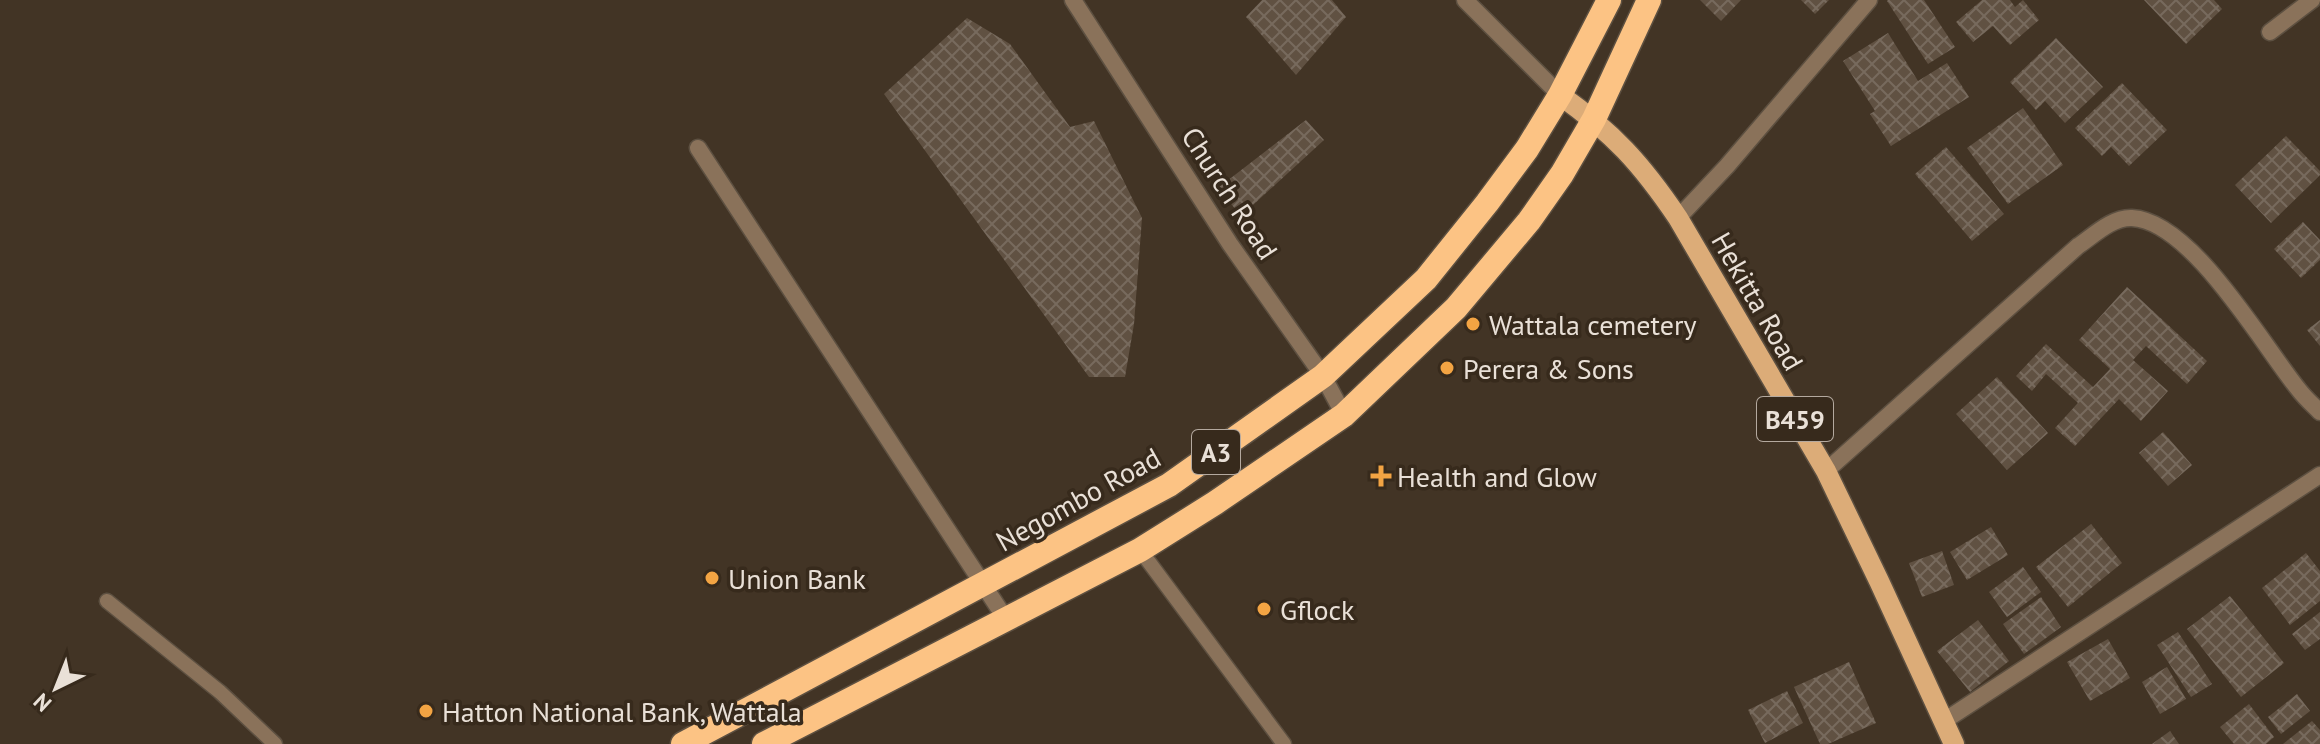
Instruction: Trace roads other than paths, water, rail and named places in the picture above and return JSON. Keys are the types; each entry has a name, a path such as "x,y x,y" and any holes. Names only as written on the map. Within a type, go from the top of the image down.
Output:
{"highway":[{"name":"Negombo Road","path":"683,744 1169,485 1323,376 1426,279 1503,181 1560,95 1609,0"},
{"name":"A3","path":"764,744 1140,550 1344,415 1456,308 1520,232 1562,174 1594,119 1649,0"}],"main road":[{"name":"Hekitta Road","path":"1560,95 1594,119 1627,149 1652,178 1678,218 1826,471 1954,744"}],"street":[{"name":"Church Road","path":"1073,0 1230,244 1323,376 1344,415"},
{"path":"1465,0 1560,95"},
{"path":"1678,218 1727,166 1869,0"},
{"path":"2270,32 2312,0"},
{"path":"698,148 1007,621"},
{"path":"1826,471 2078,246 2108,225 2130,218 2153,223 2174,235 2192,253 2268,345 2299,390 2320,412"},
{"path":"1944,721 2320,475"}],"lane":[{"path":"1140,550 1284,744"},
{"path":"107,601 220,692 275,744"}],"place":[{"name":"Wattala cemetery","path":"1473,324"},
{"name":"Perera & Sons","path":"1447,368"},
{"name":"Health and Glow","path":"1381,476"},
{"name":"Union Bank","path":"712,578"},
{"name":"Gflock","path":"1264,609"},
{"name":"Hatton National Bank, Wattala","path":"426,711"}]}
